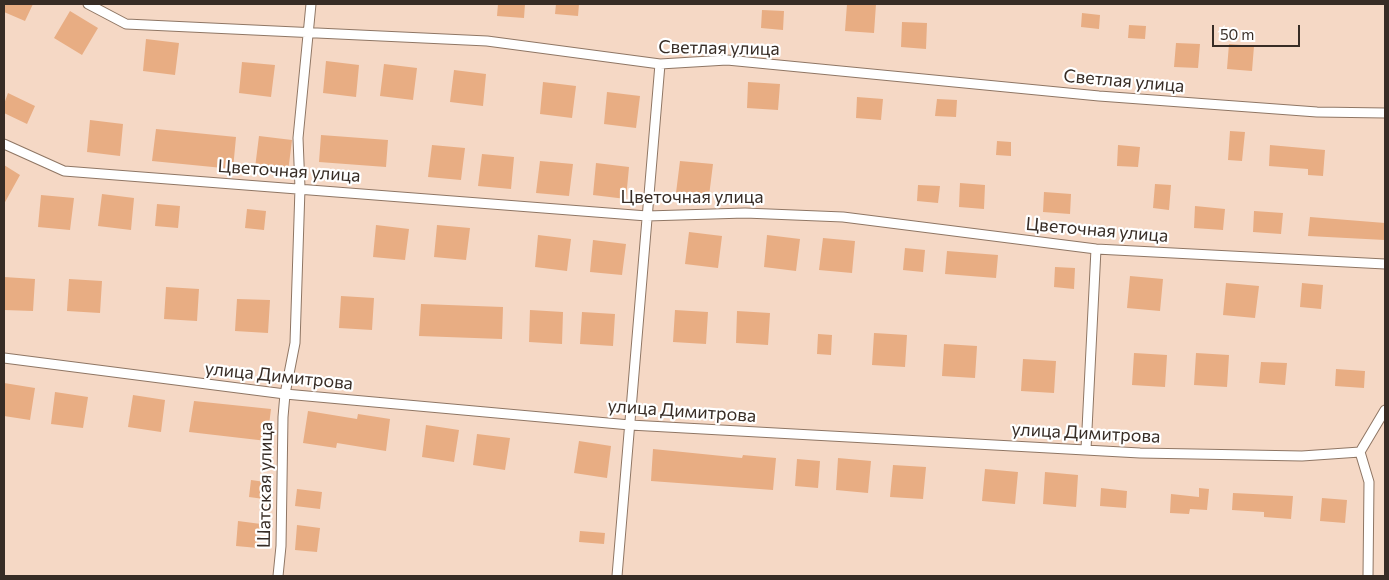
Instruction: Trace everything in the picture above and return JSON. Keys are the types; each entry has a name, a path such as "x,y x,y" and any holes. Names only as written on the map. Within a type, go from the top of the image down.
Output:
{"street":[{"name":"Светлая улица","path":"88,4 126,24 488,42 660,64 727,60 1099,96 1317,112 1385,113"},
{"name":"Шатская улица","path":"278,576 285,394 295,343 300,188 298,138 311,4"},
{"path":"617,576 660,64"},
{"name":"Цветочная улица","path":"4,144 64,171 647,216 745,213 843,217 1096,249 1385,264"},
{"path":"1086,449 1096,249"},
{"name":"улица Димитрова","path":"4,358 285,394 630,425 1140,453 1302,456 1360,452"},
{"path":"1368,576 1369,482 1360,452 1385,410"}],"building":[{"path":"4,4 33,4 25,21 4,12"},
{"path":"498,4 525,4 524,18 497,16"},
{"path":"556,4 579,4 578,16 555,14"},
{"path":"847,4 876,4 874,33 845,31"},
{"path":"762,10 784,11 783,30 761,28"},
{"path":"70,11 98,28 82,55 54,38"},
{"path":"1082,13 1100,15 1099,29 1081,27"},
{"path":"902,22 927,23 926,49 901,47"},
{"path":"1129,25 1146,26 1145,39 1128,38"},
{"path":"146,39 179,43 175,75 143,71"},
{"path":"1176,43 1200,44 1198,68 1174,67"},
{"path":"1229,44 1254,46 1252,71 1227,69"},
{"path":"326,61 359,65 356,97 323,93"},
{"path":"242,62 275,65 271,97 239,93"},
{"path":"384,64 417,68 413,100 380,96"},
{"path":"454,70 486,74 483,106 450,102"},
{"path":"543,82 576,86 572,118 540,114"},
{"path":"748,82 780,84 778,110 747,108"},
{"path":"607,92 640,96 636,128 604,124"},
{"path":"8,93 35,106 27,124 4,113 4,104"},
{"path":"857,97 883,99 881,120 856,118"},
{"path":"937,99 957,100 956,117 935,116"},
{"path":"90,120 123,124 120,156 87,152"},
{"path":"156,129 236,137 233,169 152,161"},
{"path":"1230,131 1245,132 1242,161 1228,160"},
{"path":"321,135 388,140 386,167 319,162"},
{"path":"259,136 292,140 288,172 255,168"},
{"path":"997,141 1011,142 1011,156 996,155"},
{"path":"432,145 465,148 461,180 428,177"},
{"path":"1118,145 1140,147 1138,167 1117,166"},
{"path":"1270,145 1325,150 1323,176 1308,175 1308,169 1269,166"},
{"path":"482,154 514,157 511,189 478,186"},
{"path":"540,161 573,164 569,196 536,193"},
{"path":"680,161 713,164 709,196 676,193"},
{"path":"596,163 629,167 626,199 593,195"},
{"path":"4,165 20,175 4,204"},
{"path":"960,183 985,185 984,209 959,207"},
{"path":"1155,184 1171,185 1169,210 1153,208"},
{"path":"918,185 940,186 938,203 917,201"},
{"path":"1044,192 1071,194 1070,214 1043,212"},
{"path":"102,194 134,198 131,230 98,226"},
{"path":"41,195 74,198 70,230 38,227"},
{"path":"157,204 180,206 178,228 155,226"},
{"path":"1195,206 1225,209 1223,230 1194,228"},
{"path":"247,209 266,211 264,230 245,228"},
{"path":"1254,211 1283,213 1281,234 1253,232"},
{"path":"1310,217 1385,223 1385,240 1308,236"},
{"path":"376,225 409,229 405,260 373,257"},
{"path":"437,225 470,228 466,260 434,257"},
{"path":"689,232 722,236 718,268 685,264"},
{"path":"538,235 571,239 567,271 535,267"},
{"path":"767,235 800,239 796,271 764,267"},
{"path":"823,238 855,241 852,273 819,270"},
{"path":"593,240 626,244 622,275 590,272"},
{"path":"905,248 925,250 923,272 903,270"},
{"path":"947,251 998,255 996,278 945,274"},
{"path":"1055,267 1075,268 1074,289 1054,287"},
{"path":"1130,276 1163,279 1160,311 1127,308"},
{"path":"4,277 35,279 33,311 4,310"},
{"path":"69,279 102,281 100,313 67,311"},
{"path":"1226,283 1259,286 1255,318 1223,315"},
{"path":"1302,283 1323,285 1321,309 1300,307"},
{"path":"166,287 199,289 197,321 164,319"},
{"path":"341,296 374,298 372,330 339,328"},
{"path":"237,299 270,300 268,333 235,331"},
{"path":"421,304 503,307 502,339 419,336"},
{"path":"530,310 563,312 562,344 529,342"},
{"path":"675,310 708,312 706,344 673,342"},
{"path":"737,311 770,313 768,345 736,343"},
{"path":"582,312 615,314 613,346 580,344"},
{"path":"874,333 907,335 905,367 872,365"},
{"path":"818,334 832,335 831,355 817,354"},
{"path":"944,344 977,346 975,378 942,376"},
{"path":"1134,353 1167,355 1165,387 1132,385"},
{"path":"1196,353 1229,355 1227,387 1194,385"},
{"path":"1023,359 1056,361 1054,393 1021,391"},
{"path":"1261,362 1287,363 1285,385 1259,383"},
{"path":"1336,369 1365,371 1364,388 1335,386"},
{"path":"4,383 35,388 30,420 4,416"},
{"path":"55,392 88,397 83,428 51,424"},
{"path":"133,395 165,400 161,432 128,427"},
{"path":"194,401 271,409 267,441 189,432"},
{"path":"308,411 357,419 358,414 390,419 386,451 337,443 336,448 303,443"},
{"path":"426,425 459,430 454,462 422,457"},
{"path":"477,434 510,438 505,470 473,465"},
{"path":"579,441 611,446 607,478 574,473"},
{"path":"653,449 742,458 743,455 776,458 773,490 651,481"},
{"path":"838,458 871,461 868,493 836,490"},
{"path":"797,459 820,461 818,488 795,486"},
{"path":"893,465 926,467 923,499 890,497"},
{"path":"985,469 1018,472 1015,504 982,501"},
{"path":"1045,472 1078,475 1076,507 1043,504"},
{"path":"251,480 265,482 264,499 249,497"},
{"path":"1101,488 1127,491 1126,508 1100,506"},
{"path":"1199,488 1209,489 1207,510 1190,509 1189,514 1170,513 1171,494 1199,497"},
{"path":"297,489 322,492 320,509 295,506"},
{"path":"1233,493 1293,496 1291,519 1264,517 1264,512 1232,510"},
{"path":"1322,498 1347,500 1345,523 1320,521"},
{"path":"238,521 261,524 258,548 236,546"},
{"path":"297,525 320,528 317,552 295,550"},
{"path":"580,531 605,533 604,544 579,542"}]}
